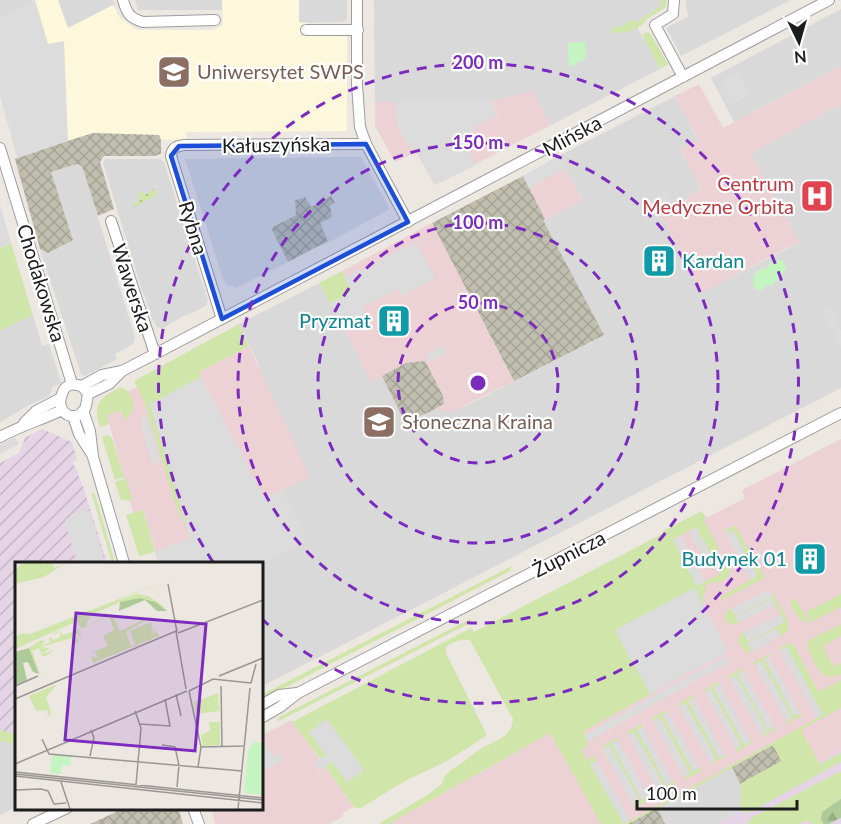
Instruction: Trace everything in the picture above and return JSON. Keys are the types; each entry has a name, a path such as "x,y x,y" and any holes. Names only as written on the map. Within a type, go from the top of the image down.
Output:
{"street":[{"path":"123,0 128,14 143,22 215,20"},
{"path":"357,0 360,127 366,144 408,222"},
{"path":"674,0 673,14 655,25 683,78"},
{"name":"Mińska","path":"80,388 102,375 122,371 155,354 829,0"},
{"path":"306,30 358,30"},
{"name":"Kałuszyńska","path":"185,146 366,144"},
{"name":"Rybna","path":"185,146 174,148 171,156 222,319"},
{"name":"Chodakowska","path":"0,148 64,357 80,388"},
{"name":"Wawerska","path":"111,221 155,354"},
{"path":"67,386 80,388 86,404 78,413 68,415 61,405 63,389 67,386"},
{"path":"0,437 22,426 36,411 61,405"},
{"path":"78,413 90,431 93,457 124,562"},
{"name":"Żupnicza","path":"262,717 298,693 841,413"},
{"name":"Żupnicza","path":"262,704 279,695 298,693"},
{"path":"33,824 63,809"},
{"path":"194,809 199,824"}],"highlighted area":[{"path":"366,144 408,222 222,319 171,156 179,146"}],"shaded area":[{"path":"0,0 32,0 32,2 0,18"},
{"path":"35,0 48,44 64,41 68,141 17,158 0,97 0,18"},
{"name":"Uniwersytet SWPS","path":"36,0 58,0 68,28 113,5 119,17 137,30 214,30 223,25 222,0 299,0 299,22 306,23 306,36 347,36 347,131 186,132 186,139 161,140 159,135 93,133 17,158 0,97 0,19"},
{"path":"58,0 113,0 115,4 67,29"},
{"path":"135,0 222,0 223,10 138,10"},
{"path":"299,0 347,0 347,19 344,22 299,23"},
{"path":"374,0 661,0 661,6 635,23 660,69 551,125 533,91 492,102 375,102"},
{"path":"686,0 791,0 681,56 666,28 689,16"},
{"path":"841,9 841,66 734,122 711,78"},
{"path":"841,66 841,104 751,153 800,243 702,292 660,214 687,200 686,197 701,189 680,149 698,139 675,96 699,84 723,128"},
{"path":"739,72 750,94 732,104 720,82"},
{"path":"533,90 551,125 435,185 416,152 395,162 375,126 375,102 492,102"},
{"path":"675,96 698,140 680,149 701,189 660,214 702,292 799,243 751,153 841,104 841,388 262,686 262,564 307,540 282,490 258,363 239,324 319,283 371,381 382,376 403,417 422,408 466,406 603,335 543,220 582,200 559,156"},
{"path":"395,102 492,102 498,115 475,127 476,130 463,137 476,165 435,185 417,152 414,153 398,128"},
{"path":"93,133 159,135 161,154 104,156 100,162 114,209 98,216 82,166 77,164 51,172 73,240 48,253 40,249 15,159"},
{"path":"559,156 582,200 545,219 523,176"},
{"path":"559,156 566,169 529,188 523,176"},
{"path":"361,157 390,209 322,246 328,241 319,223 330,206 331,196 271,228 288,262 236,288 226,285 185,159"},
{"path":"106,159 160,159 164,162 208,301 206,306 162,329 157,327 151,316 143,293 103,163"},
{"path":"77,164 82,166 135,337 133,344 115,354 117,359 85,376 81,374 40,249 48,253 73,240 51,172"},
{"path":"523,176 545,219 543,220 604,335 514,381 432,223"},
{"path":"664,189 673,207 666,210 657,193"},
{"path":"331,196 335,203 330,206 332,217 320,223 328,241 288,262 271,228 296,215 295,200 305,197 311,207"},
{"path":"0,204 11,243 0,248"},
{"path":"432,223 514,381 451,412 422,408 403,418 382,377 371,382 331,303 352,292 342,271"},
{"path":"416,242 435,278 402,296 398,289 362,307 365,315 343,326 331,303 352,292 345,278"},
{"path":"829,305 841,331 841,347 821,307"},
{"path":"33,315 42,346 49,344 61,382 53,386 49,396 0,422 0,331"},
{"path":"249,346 310,477 282,490 307,540 262,564 262,562 159,562 143,510 133,513 107,415 121,411 124,419 130,393 128,391 138,387 144,401"},
{"path":"443,346 447,353 429,362 425,355"},
{"path":"425,361 443,396 444,404 410,420 403,418 382,376 406,363"},
{"path":"201,377 264,498 282,490 307,540 262,564 262,562 159,562 155,552 190,538 150,404"},
{"path":"147,416 160,462 152,464 141,423 141,418"},
{"path":"42,429 72,442 77,460 72,462 79,474 107,562 15,562 15,734 0,730 0,463 19,453 25,438"},
{"path":"15,437 19,444 0,454 0,445"},
{"path":"841,439 841,753 820,765 801,730 628,824 389,824 550,733 664,533 663,531 702,511 706,518 745,498 742,490"},
{"path":"77,509 90,511 105,562 77,562 65,521"},
{"path":"696,527 711,555 704,559 689,531"},
{"path":"733,530 757,576 750,580 726,533"},
{"path":"681,536 705,582 697,586 673,540"},
{"path":"694,588 728,652 689,673 685,671 686,674 650,694 615,630"},
{"path":"768,590 771,597 735,615 731,608"},
{"path":"772,598 776,605 739,623 735,616"},
{"path":"781,614 785,622 748,641 744,632"},
{"path":"776,628 781,636 752,652 747,643"},
{"path":"787,647 823,715 817,718 780,650"},
{"path":"725,656 728,663 587,742 585,735"},
{"path":"769,657 800,713 794,716 764,659"},
{"path":"761,661 792,717 786,721 755,665"},
{"path":"743,671 774,727 768,730 738,674"},
{"path":"736,675 767,732 761,735 730,679"},
{"path":"719,684 750,741 744,744 713,687"},
{"path":"711,689 741,746 736,748 705,692"},
{"path":"694,698 724,755 719,758 688,701"},
{"path":"685,703 716,759 710,763 679,706"},
{"path":"668,712 699,768 694,772 662,715"},
{"path":"659,717 690,774 684,777 653,721"},
{"path":"327,719 364,770 347,782 332,762 319,771 314,763 326,755 309,732"},
{"path":"291,720 354,807 342,813 344,816 329,824 215,824 211,809 262,809 262,735"},
{"path":"643,727 673,782 667,786 637,730"},
{"path":"634,732 665,788 658,791 628,735"},
{"path":"618,740 648,796 642,800 611,743"},
{"path":"0,741 15,744 15,808 0,815"},
{"path":"265,741 273,756 279,753 283,760 262,771 262,742"},
{"path":"609,745 640,801 633,805 602,749"},
{"path":"773,745 782,761 740,784 732,767"},
{"path":"841,750 841,824 717,824 807,772 806,770"},
{"path":"597,761 630,820 624,824 590,764"},
{"path":"732,767 740,784 740,810 717,824 665,824 657,808"},
{"path":"657,808 665,824 628,824"},
{"path":"123,809 178,809 183,824 90,824"}],"green space":[{"path":"661,0 666,0 666,7 644,21 645,23 630,31 612,33 611,28 620,27 632,19 635,23 661,6"},
{"path":"650,33 668,64 660,69 642,35"},
{"path":"586,42 586,58 569,67 568,43"},
{"path":"155,188 157,195 134,207 135,202 139,201 138,192 149,193"},
{"path":"11,243 33,315 0,331 0,248"},
{"path":"775,260 781,260 784,263 786,267 784,273 771,286 766,285 762,290 755,289 753,282 757,271 768,268"},
{"path":"342,271 352,292 330,303 319,283"},
{"path":"239,324 249,346 199,372 201,377 150,404 190,539 174,500 144,401 134,381"},
{"path":"121,387 132,398 132,412 124,420 121,411 107,415 109,424 100,427 97,412 100,402 108,394"},
{"path":"107,435 113,441 124,477 115,480 102,437"},
{"path":"126,478 132,498 129,501 121,500 115,482"},
{"path":"91,492 95,494 115,562 112,562"},
{"path":"143,510 155,552 139,556 126,515"},
{"path":"702,511 706,519 704,520 719,549 717,552 711,555 696,527 674,539 697,585 720,574 716,566 709,569 721,561 729,568 730,574 716,584 714,581 704,586 706,589 703,596 704,606 694,589 615,631 638,672 656,691 584,731 588,746 582,749 587,760 594,756 597,761 590,764 624,824 601,824 550,733 389,824 378,824 426,796 442,784 446,774 480,749 506,735 512,725 513,719 470,640 454,642 446,648 446,653 486,736 447,761 405,781 361,808 354,807 325,766 332,762 364,770 326,755 320,759 292,722 471,628 474,632"},
{"path":"736,525 765,578 722,600 721,597 757,576 733,530 726,533 724,531"},
{"path":"512,566 510,571 262,699 262,694"},
{"path":"773,594 788,621 788,631 781,636 776,628 747,643 752,652 745,652 738,641 740,635 744,632 748,640 784,622 772,598 736,616 739,623 731,624 726,620 727,611 731,608 735,615"},
{"path":"841,594 841,607 811,622 806,612"},
{"path":"795,598 809,623 799,619 795,613 790,603"},
{"path":"470,619 472,622 277,722 279,717"},
{"path":"841,624 841,636 823,646 833,666 841,663 841,674 828,677 813,661 807,641"},
{"path":"791,643 794,645 818,692 841,680 841,708 801,730 820,764 841,753 841,762 745,813 740,810 740,784 781,761 773,745 628,824 624,824 823,715 786,648 779,650 779,648"},
{"path":"770,654 764,659 795,716 802,714 789,723 786,722 792,718 761,661 753,664"},
{"path":"742,668 743,671 739,674 769,730 774,727 776,729 762,737 761,735 766,732 736,676 730,679 728,677"},
{"path":"717,682 719,684 714,687 744,744 752,741 738,751 736,748 741,745 711,689 703,691"},
{"path":"692,696 694,698 688,702 719,757 727,756 712,764 710,764 716,760 685,703 678,705"},
{"path":"667,710 668,712 663,716 693,771 701,769 686,779 684,777 690,773 660,718 652,720"},
{"path":"641,724 643,727 637,730 668,786 673,782 676,783 660,793 658,791 665,787 634,732 628,735 626,733"},
{"path":"0,730 15,734 15,744 0,741"},
{"path":"616,738 618,740 612,744 642,800 650,797 636,807 633,805 639,802 608,746 602,749 601,747"},
{"path":"841,771 841,799 822,812 821,820 824,824 812,824 805,821 799,824 747,824 753,817"},
{"path":"841,799 841,818 824,824 821,820 822,812"}],"place":[{"name":"Uniwersytet SWPS","path":"174,72"},
{"name":"Centrum Medyczne Orbita","path":"817,196"},
{"name":"Kardan","path":"659,261"},
{"name":"Pryzmat","path":"394,321"},
{"name":"Słoneczna Kraina","path":"379,422"},
{"name":"Budynek 01","path":"810,559"}]}
